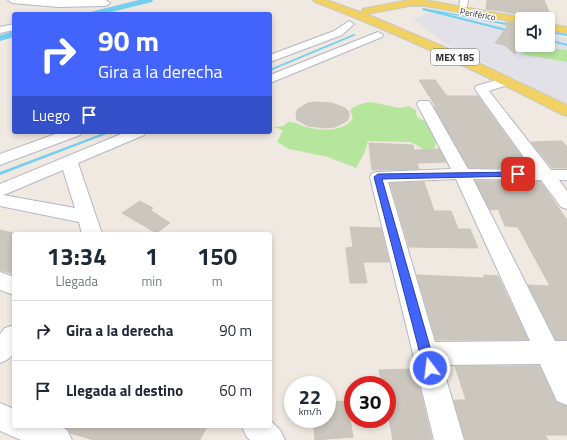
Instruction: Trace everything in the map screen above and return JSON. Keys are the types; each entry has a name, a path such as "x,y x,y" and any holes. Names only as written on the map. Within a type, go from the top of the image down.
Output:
{"main road":[{"name":"MEX 185","path":"318,0 425,43 567,111"},
{"name":"Periférico","path":"367,11 418,4 463,5 515,19"},
{"name":"Periférico","path":"394,18 395,10 404,6 418,4 515,20"},
{"path":"341,8 367,11 394,18 414,28 425,43 378,35 349,24 341,13 341,8"},
{"path":"555,27 567,29"}],"street":[{"path":"12,0 58,4 106,3"},
{"path":"75,12 116,0"},
{"path":"272,58 338,32 349,24"},
{"path":"0,30 12,27"},
{"path":"272,78 378,35"},
{"path":"507,81 481,89 547,174 567,203"},
{"path":"424,104 557,352 567,392"},
{"path":"0,160 70,134"},
{"path":"0,190 134,134"},
{"path":"69,161 89,226"},
{"path":"450,440 378,177 462,174 567,175"},
{"path":"0,200 89,226"},
{"path":"0,282 12,285"},
{"path":"0,352 12,338"},
{"path":"426,354 557,352"},
{"path":"0,418 12,422"},
{"path":"27,428 58,440"},
{"path":"258,428 270,440"}],"shaded area":[{"path":"428,12 515,28 515,52 555,52 555,35 567,38 567,105 446,44 413,19"}],"green space":[{"path":"555,49 567,50 567,62 525,55 522,52 555,52"},
{"path":"371,102 399,108 409,106 416,110 417,117 428,123 439,140 435,144 435,148 425,150 411,142 368,141 364,154 356,168 328,157 289,149 277,142 283,130 273,127 283,126 288,122 317,129 329,130 340,128 353,118 350,110 360,104"}],"building":[{"path":"487,0 544,0 549,12 515,12 515,14 486,9"},
{"path":"505,22 515,23 515,54 504,45 495,43 507,27"},
{"path":"419,80 435,80 447,96 478,96 530,168 469,168 434,107 436,107"},
{"path":"308,103 332,103 345,108 349,112 347,121 335,127 326,128 308,126 297,120 296,113 298,109"},
{"path":"562,141 567,147 567,168 552,168 531,142"},
{"path":"369,143 413,145 414,150 439,149 446,162 417,163 419,169 372,170"},
{"path":"475,181 540,181 567,220 567,340 556,340 528,285 550,286 518,227 505,226 498,209 490,210"},
{"path":"424,182 434,211 451,211 458,229 470,229 478,248 409,247 390,183"},
{"path":"140,201 153,208 150,210 170,223 157,232 154,232 122,213"},
{"path":"350,227 381,228 389,262 363,262 367,283 350,283 346,248 353,247"},
{"path":"0,230 12,233 12,273 0,270"},
{"path":"417,275 484,278 484,275 498,276 528,340 436,340"},
{"path":"455,366 539,366 556,402 567,406 567,435 545,435 548,440 465,440 454,400 466,400"},
{"path":"415,369 432,440 393,440 391,428 396,428 396,376 380,376 379,370"},
{"path":"344,401 344,428 352,428 353,437 315,440 314,428 336,428 336,402"},
{"path":"66,428 206,428 200,440 94,440 70,433"}],"waterway":[{"path":"101,12 149,0"},
{"path":"515,26 423,9 515,32"},
{"path":"555,33 567,35"},
{"path":"0,38 12,35"},
{"path":"272,69 355,35"},
{"path":"555,42 567,45"},
{"path":"0,174 105,134"}],"route":[{"path":"430,368 378,177 518,174"}]}
